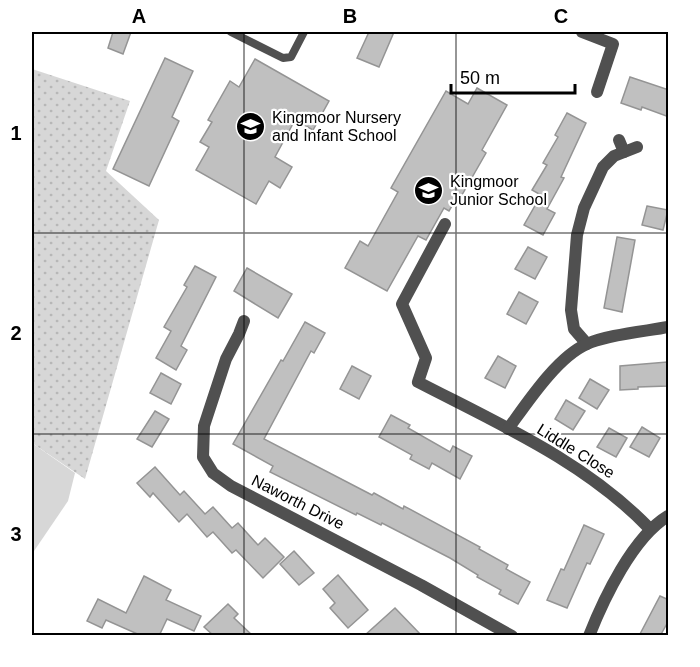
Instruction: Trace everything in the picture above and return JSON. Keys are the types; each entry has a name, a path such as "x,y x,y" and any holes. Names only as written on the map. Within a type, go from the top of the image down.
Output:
{"street":[{"path":"582,32 613,44 597,92"},
{"path":"587,344 574,329 571,310 577,235 584,208 603,167 621,146 637,147"},
{"name":"Liddle Close","path":"445,224 402,304 426,358 418,382 576,467 630,508 650,529"},
{"name":"Naworth Drive","path":"244,321 226,359 204,426 203,457 213,473 231,486 421,585 512,636"},
{"name":"Liddle Close","path":"508,429 547,377 571,354 587,344 669,327"},
{"path":"589,636 602,602 633,552 650,529 669,516"}],"lane":[{"path":"231,32 283,58 291,57 304,32"}],"shaded area":[{"path":"32,69 130,101 106,171 159,220 85,479 32,443"},
{"path":"32,443 75,473 68,501 32,554"}],"building":[{"path":"113,32 131,32 123,54 108,48"},
{"path":"369,32 394,32 379,67 357,58"},
{"path":"165,58 193,71 172,117 179,121 149,186 113,169"},
{"name":"Kingmoor Nursery and Infant School","path":"255,59 329,101 313,130 295,120 275,157 292,167 280,188 269,181 256,204 196,170 209,147 200,142 212,122 208,120 230,81 239,87"},
{"path":"630,77 669,90 669,117 642,107 641,110 621,103"},
{"name":"Kingmoor Junior School","path":"477,88 507,105 482,150 486,153 459,200 456,199 449,211 444,208 426,240 418,236 387,291 345,268 360,241 368,246 398,192 391,188 446,91 468,104"},
{"path":"567,113 586,123 561,177 564,178 547,209 555,213 543,235 524,225 541,195 532,190 547,165 543,163 558,137 555,135"},
{"path":"647,206 668,210 663,230 642,225"},
{"path":"617,237 635,240 622,312 604,308"},
{"path":"528,247 547,257 535,279 515,269"},
{"path":"195,266 216,277 181,346 187,350 176,370 156,358 171,331 164,327 187,287 184,285"},
{"path":"247,268 292,294 278,318 234,291"},
{"path":"519,292 538,302 526,324 507,314"},
{"path":"305,322 325,333 314,353 311,351 264,439 372,495 374,493 403,509 404,506 480,547 479,549 508,565 506,569 530,582 518,604 499,594 501,590 450,558 382,523 381,525 357,513 356,515 270,472 273,466 233,444"},
{"path":"498,356 516,366 505,388 485,378"},
{"path":"667,362 668,386 620,390 620,366"},
{"path":"352,366 371,376 359,399 340,389"},
{"path":"161,373 181,384 171,404 150,393"},
{"path":"590,379 609,390 597,409 579,398"},
{"path":"566,400 585,411 573,430 555,419"},
{"path":"155,411 169,419 152,447 137,439"},
{"path":"391,415 410,425 408,428 450,452 453,446 472,456 460,479 432,463 429,469 410,459 412,455 379,437"},
{"path":"642,427 660,438 649,457 630,447"},
{"path":"609,428 627,438 616,457 597,447"},
{"path":"155,467 180,495 184,491 205,514 213,507 232,528 238,523 258,545 265,538 284,557 263,578 236,550 232,553 213,532 207,537 187,514 179,522 153,493 150,497 137,483"},
{"path":"584,525 604,534 590,564 587,563 567,608 547,600 561,569 564,570"},
{"path":"294,551 314,573 299,585 280,564"},
{"path":"338,575 368,610 348,628 330,608 335,603 323,589"},
{"path":"144,576 171,590 166,600 201,616 194,631 167,619 159,636 142,636 106,620 102,628 87,621 98,599 126,613"},
{"path":"660,596 669,600 669,620 660,636 639,636"},
{"path":"228,604 238,614 234,618 253,636 214,636 204,627"},
{"path":"395,608 422,636 364,636"}],"place":[{"name":"Kingmoor Nursery and Infant School","path":"251,126"},
{"name":"Kingmoor Junior School","path":"429,190"}]}
